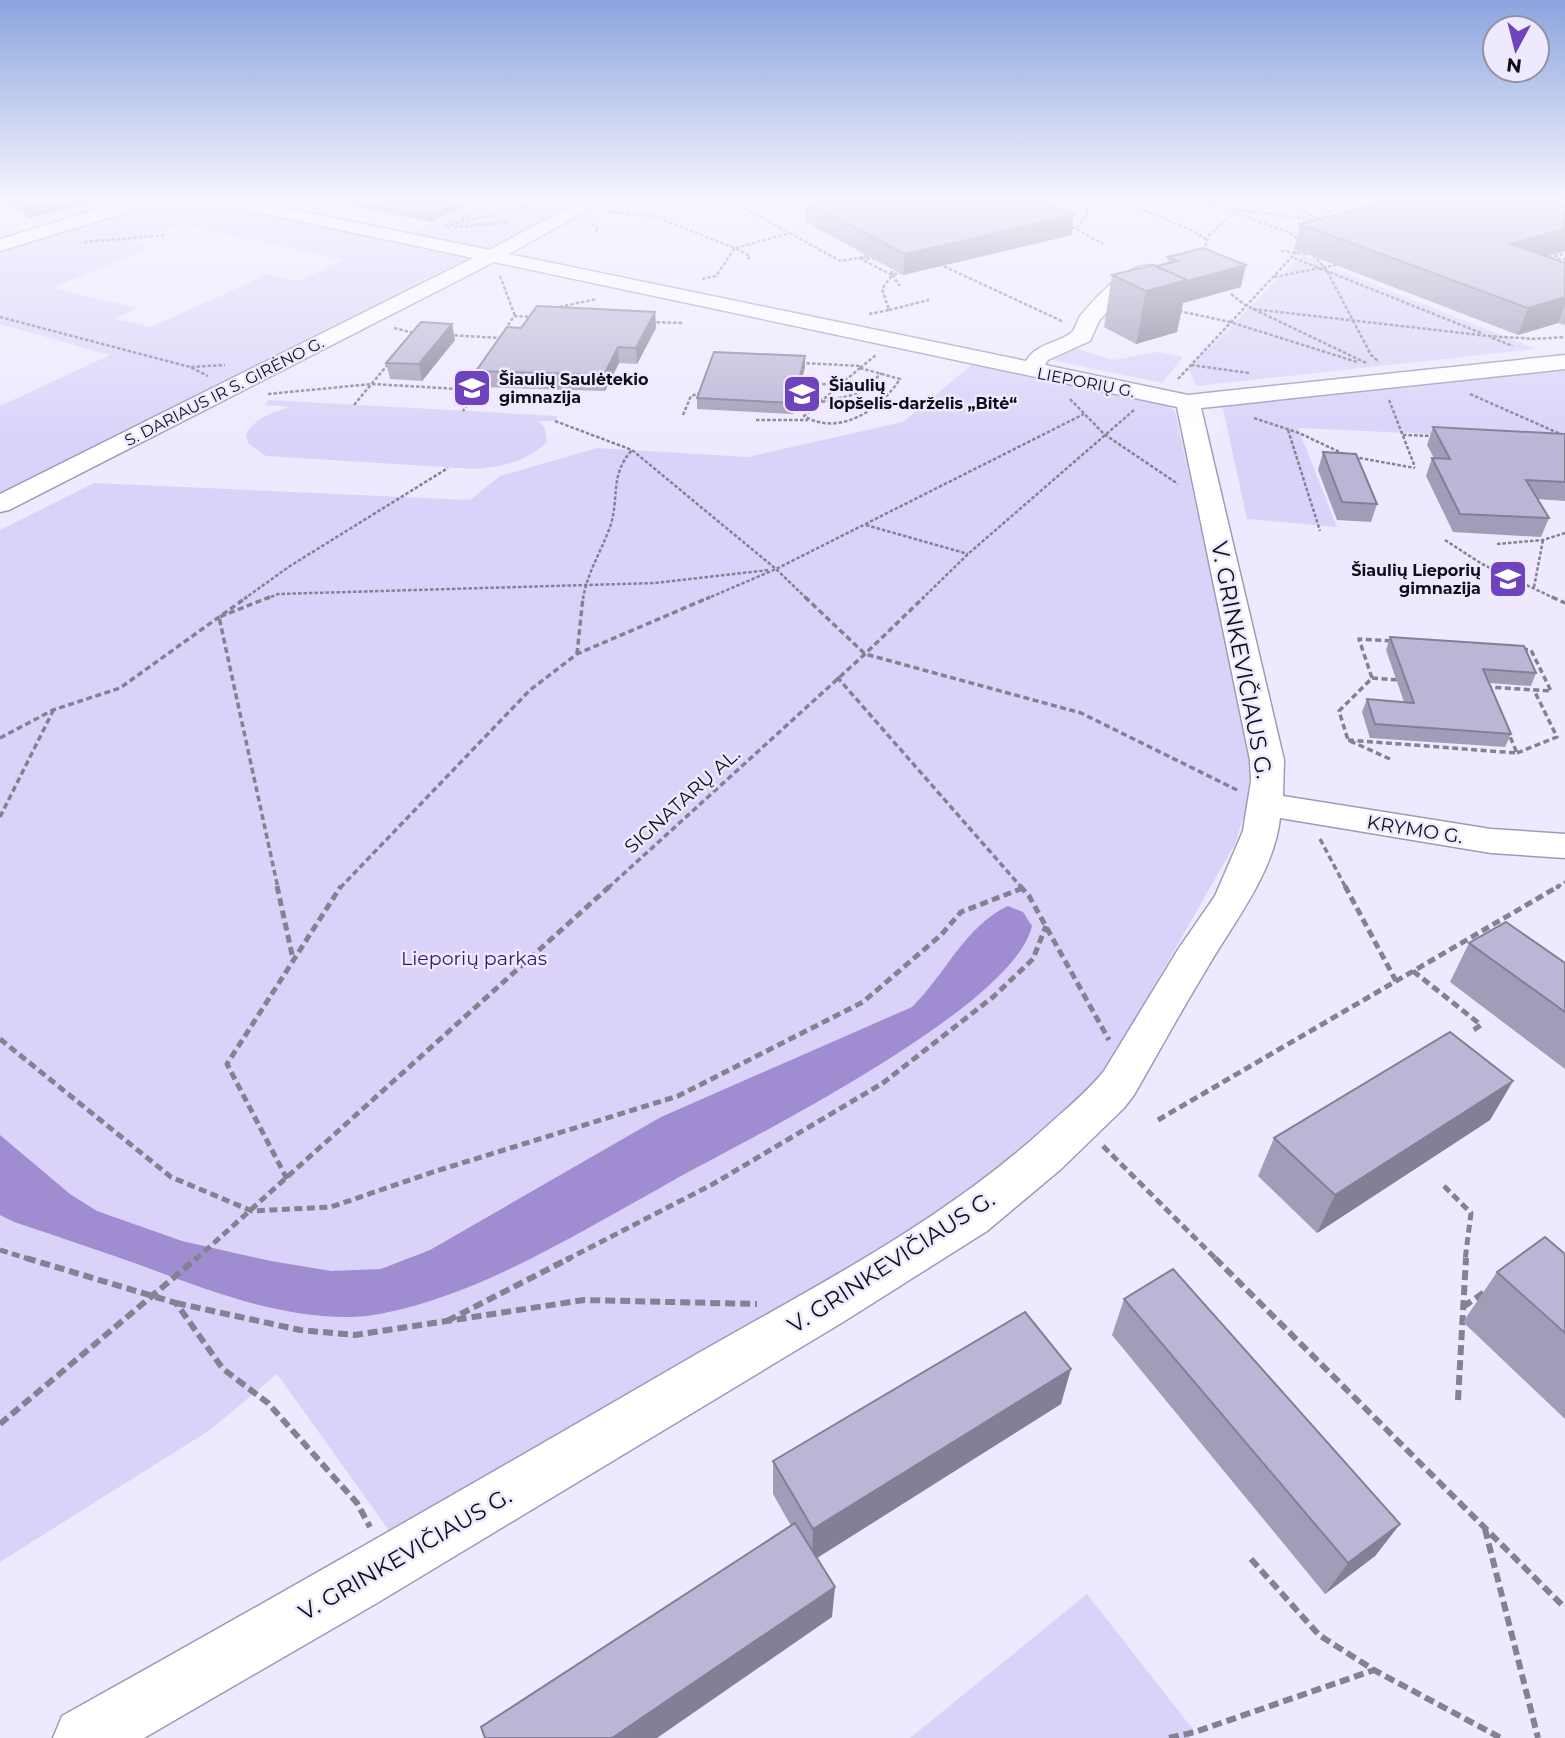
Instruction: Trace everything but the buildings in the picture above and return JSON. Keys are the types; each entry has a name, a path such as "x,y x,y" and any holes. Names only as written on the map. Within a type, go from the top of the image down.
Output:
{"street":[{"name":"S. DARIAUS IR S. GIRĖNO G.","path":"0,504 443,281"},
{"name":"LIEPORIŲ G.","path":"606,281 1031,371 1178,387 1431,377 1565,362"},
{"path":"1031,371 1040,356 1082,336 1089,319 1125,281"},
{"name":"V. GRINKEVIČIAUS G.","path":"85,1738 357,1583 826,1306 970,1217 1045,1156 1109,1096 1232,899 1251,860 1285,808 1266,760 1211,506 1178,387"},
{"name":"KRYMO G.","path":"1285,808 1490,841 1565,846"}],"path":[{"path":"502,281 514,316"},
{"path":"888,281 882,289 889,310"},
{"path":"897,281 901,286"},
{"path":"978,281 1084,331"},
{"path":"1178,387 1230,322 1269,281"},
{"path":"1333,281 1371,355 1385,368"},
{"path":"1355,281 1518,348"},
{"path":"553,308 644,289"},
{"path":"1179,311 1230,322 1370,365 1245,305 1231,294"},
{"path":"866,314 929,300"},
{"path":"1253,309 1489,336 1535,339 1565,337"},
{"path":"438,334 500,338 514,316 540,311"},
{"path":"514,316 540,317"},
{"path":"0,317 190,367 250,396 372,384 476,390 463,411"},
{"path":"643,321 682,323"},
{"path":"405,343 414,333"},
{"path":"809,420 804,416 884,348"},
{"path":"756,420 809,420 833,426 853,421 900,379 862,367 794,362"},
{"path":"354,405 388,363"},
{"path":"1031,371 1067,396 1104,434 1211,506"},
{"path":"840,385 802,383 800,395 820,402 857,394 882,373"},
{"path":"1178,387 1171,387 1251,373"},
{"path":"1431,377 1565,436"},
{"name":"SIGNATARŲ AL.","path":"0,1424 252,1211 865,654 968,554 1104,434 1178,387"},
{"path":"864,388 887,393"},
{"path":"683,415 691,396 712,389"},
{"path":"1320,531 1288,429 1350,456 1415,468 1387,396"},
{"path":"287,1179 227,1064 342,884 530,690 577,654 775,569 1084,414"},
{"path":"555,421 632,450 775,569 865,654 1081,713 1285,808 1396,981"},
{"path":"1403,435 1443,437"},
{"path":"577,654 586,584 611,522 613,491 621,462 632,450"},
{"path":"0,738 54,710 120,688 290,566 448,468"},
{"path":"866,524 968,554"},
{"path":"1497,544 1544,540 1565,533"},
{"path":"1445,540 1482,564 1565,603"},
{"path":"1534,587 1544,540"},
{"path":"219,617 278,594 655,583 775,569"},
{"path":"219,617 293,960"},
{"path":"1372,678 1359,639 1398,642"},
{"path":"1494,698 1489,687 1550,691 1531,650 1518,649"},
{"path":"837,677 1023,888 1126,1071"},
{"path":"1390,759 1348,740 1339,711 1372,678 1406,680"},
{"path":"1348,740 1517,753 1557,737 1534,690"},
{"path":"0,817 54,710"},
{"path":"1508,731 1517,753"},
{"path":"1158,1120 1565,882"},
{"path":"0,1039 171,1177 252,1211 331,1207 433,1172 678,1096 863,1002 941,935 961,912 1023,888"},
{"path":"447,1321 713,1184 883,1083 993,997 1033,959 1046,926"},
{"path":"1413,971 1481,1025 1472,1031"},
{"path":"1080,1124 1565,1608"},
{"path":"1444,1186 1471,1213 1462,1307 1458,1400"},
{"path":"0,1250 176,1303 300,1331 355,1335 584,1300 759,1304"},
{"path":"1462,1307 1495,1285"},
{"path":"176,1303 223,1369 268,1403 357,1503 370,1528 357,1583"},
{"path":"1485,1528 1538,1738"},
{"path":"1251,1559 1320,1635 1374,1670 1501,1738"},
{"path":"1169,1738 1195,1732 1374,1670"}],"green space":[{"path":"0,281 69,281 52,288 137,308 115,319 151,327 252,281 423,281 0,492 0,406 110,355 0,324"},
{"path":"1275,281 1366,281 1536,349 1196,386 1189,369"},
{"path":"1077,349 1114,360 1157,352 1183,357 1162,383 1052,360"},
{"name":"Lieporių parkas","path":"974,363 1161,402 1175,411 1250,756 1248,803 1235,844 1097,1086 933,1224 390,1532 277,1374 210,1430 0,1562 0,530 94,483 470,500 500,476 597,448 748,457 903,422"},
{"path":"1565,366 1565,440 1298,428 1337,527 1247,519 1222,404"},
{"path":"268,400 558,416 555,421 538,421 545,428 547,442 539,449 523,459 476,469 266,456 248,443 246,435 259,420 290,407 265,405"},
{"path":"1087,1594 1195,1732 1189,1738 910,1738"}],"shaded area":[{"path":"1008,906 1023,912 1032,926 1014,959 979,994 931,1031 817,1102 576,1235 500,1274 428,1302 394,1311 346,1317 319,1316 266,1307 215,1292 0,1215 0,1135 70,1194 97,1211 182,1241 331,1271 381,1269 430,1250 661,1117 912,1007 967,938 993,915"}],"place":[{"name":"Šiaulių Saulėtekio gimnazija","path":"472,388"},
{"name":"Šiaulių lopšelis-darželis „Bitė“","path":"802,394"},
{"name":"Šiaulių Lieporių gimnazija","path":"1508,579"}]}
